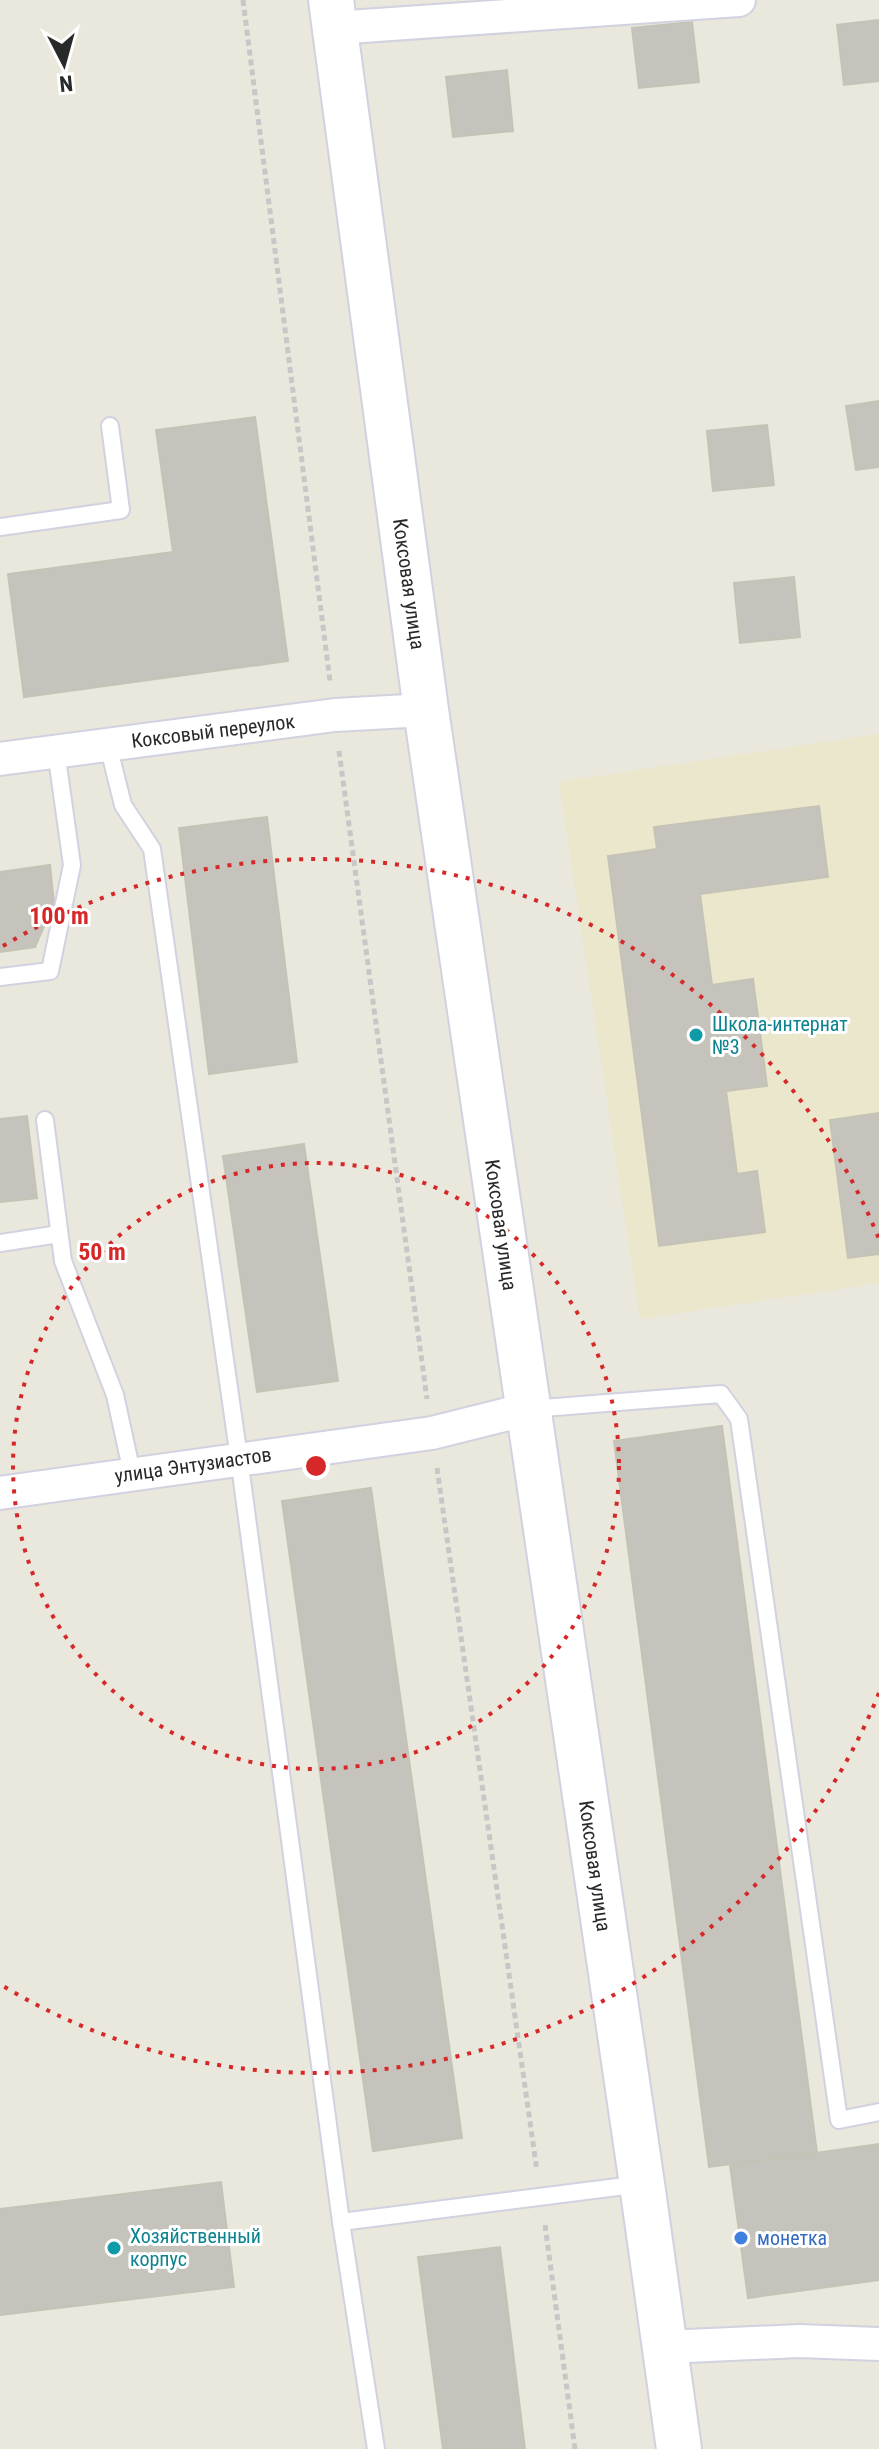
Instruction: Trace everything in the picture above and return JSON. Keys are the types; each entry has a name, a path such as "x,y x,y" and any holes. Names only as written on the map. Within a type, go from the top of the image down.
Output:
{"main road":[{"name":"Коксовая улица","path":"332,14 426,710 679,2449"}],"street":[{"path":"332,14 739,0"},
{"name":"Коксовый переулок","path":"0,759 335,715 426,710"},
{"name":"улица Энтузиастов","path":"0,1493 432,1433 528,1409"},
{"path":"665,2347 799,2341 879,2344"}],"lane":[{"path":"0,527 121,510 110,426"},
{"path":"108,745 123,805 152,849 239,1458 341,2222 376,2449"},
{"path":"0,977 50,971 72,865 56,751"},
{"path":"0,752 0,759"},
{"path":"45,1120 63,1261 115,1395 132,1473"},
{"path":"0,1243 59,1234"},
{"path":"528,1409 721,1394 739,1419 839,2120 879,2112"},
{"path":"341,2222 642,2184"}],"path":[{"path":"243,0 432,1433 575,2449"}],"shaded area":[{"path":"879,734 879,1283 640,1319 559,782"}],"building":[{"path":"879,20 879,81 844,85 837,25"},
{"path":"692,22 699,82 639,88 632,28"},
{"path":"507,70 513,131 453,137 446,77"},
{"path":"879,401 879,467 856,470 846,406"},
{"path":"255,417 288,661 24,697 8,574 173,552 156,430"},
{"path":"767,425 774,485 713,491 707,431"},
{"path":"794,577 800,637 740,643 734,583"},
{"name":"Школа-интернат №3","path":"819,806 828,877 700,894 712,985 753,979 767,1086 726,1091 737,1174 757,1171 765,1232 659,1246 608,856 657,849 654,827"},
{"path":"267,817 297,1062 209,1074 179,828"},
{"path":"50,865 54,903 35,947 0,952 0,872"},
{"path":"879,1113 879,1254 848,1258 830,1120"},
{"path":"27,1116 37,1198 0,1202 0,1119"},
{"path":"304,1144 338,1381 257,1392 223,1156"},
{"path":"722,1426 817,2153 709,2167 614,1441"},
{"path":"371,1488 462,2138 373,2151 282,1501"},
{"path":"879,2144 879,2280 748,2298 730,2165"},
{"name":"Хозяйственный корпус","path":"221,2182 234,2287 0,2315 0,2209"},
{"path":"500,2247 525,2449 443,2449 418,2257"}],"place":[{"name":"Школа-интернат №3","path":"696,1035"},
{"name":"монетка","path":"741,2238"},
{"name":"Хозяйственный корпус","path":"114,2248"}]}
